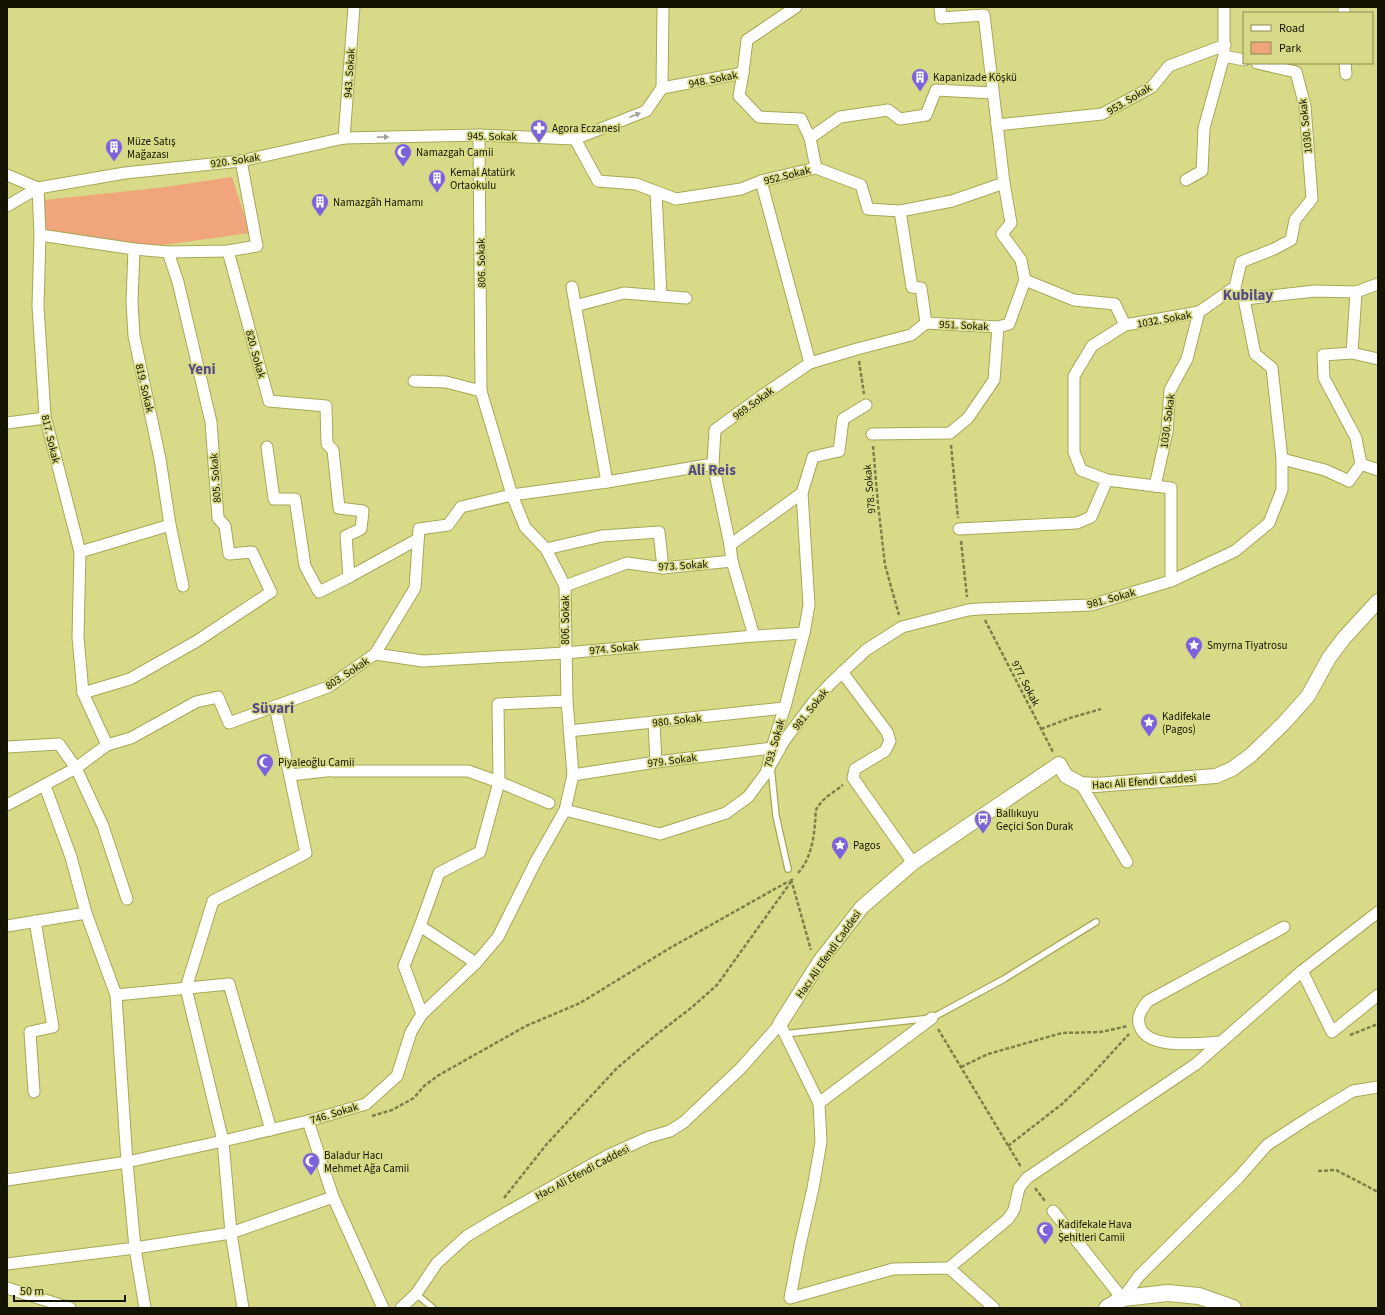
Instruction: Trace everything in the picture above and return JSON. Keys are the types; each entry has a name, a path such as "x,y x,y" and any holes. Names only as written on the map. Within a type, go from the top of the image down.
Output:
{"main road":[{"path":"1107,1308 1122,1298 1168,1292 1199,1296 1233,1308"}],"street":[{"name":"943. Sokak","path":"344,138 354,7"},
{"path":"662,88 663,7"},
{"name":"948. Sokak","path":"662,88 743,73 747,40 796,7"},
{"path":"940,7 941,18 984,15 1004,183 1011,223 1002,234 1020,260 1025,280"},
{"path":"1186,180 1202,171 1204,128 1224,51 1224,7"},
{"path":"1224,51 1243,60"},
{"name":"953. Sokak","path":"997,125 1102,114 1152,87 1169,66 1224,51"},
{"name":"1030. Sokak","path":"1235,287 1241,262 1274,249 1291,240 1295,220 1312,199 1305,106 1296,72 1261,64"},
{"path":"743,73 739,96 758,117 801,119 810,138 816,168"},
{"name":"945. Sokak","path":"344,138 479,135 575,138 646,111 662,88"},
{"path":"810,138 840,117 888,110 900,119 926,115 936,90 993,93"},
{"name":"806. Sokak","path":"479,135 481,391 512,494 525,527 546,549 565,586 567,701 573,775 565,810 536,861"},
{"name":"920. Sokak","path":"38,188 125,172 241,161 344,138"},
{"name":"952.Sokak","path":"575,138 598,181 636,184 676,199 741,189 761,181 816,168 861,185 868,209 900,211 952,201 1004,183"},
{"path":"40,235 134,249 168,252 228,251 257,246 241,161"},
{"path":"7,175 38,188"},
{"path":"761,181 810,363"},
{"path":"7,206 38,188"},
{"name":"817. Sokak","path":"38,188 40,235 38,306 45,416 80,552 78,637 83,693 108,745"},
{"path":"656,192 661,296"},
{"path":"900,211 912,286 922,288 926,323"},
{"name":"819. Sokak","path":"134,249 132,302 134,336 160,459 170,525 183,586"},
{"name":"820. Sokak","path":"228,251 268,401 326,406 327,444 333,450 339,508 363,511 360,529 346,536 350,577"},
{"name":"805. Sokak","path":"83,693 130,679 197,641 271,592 252,552 230,554 225,526 218,518 211,422 178,282 168,252"},
{"name":"951. Sokak","path":"810,363 857,349 911,336 926,323 998,327 1009,324 1025,280"},
{"name":"1032. Sokak","path":"1025,280 1074,300 1114,304 1125,325 1199,312"},
{"path":"1199,312 1235,287 1244,298 1314,291 1356,292 1378,284"},
{"path":"572,286 607,482"},
{"path":"1352,353 1356,292"},
{"path":"575,306 624,293 686,298"},
{"name":"981. Sokak","path":"768,769 784,742 816,700 842,672 866,650 902,627 968,610 1091,605 1171,581 1235,551 1269,523 1282,490 1282,458 1272,368 1255,354 1244,298"},
{"name":"1030. Sokak","path":"1154,486 1167,432 1170,390 1187,358 1199,312"},
{"path":"1125,325 1092,346 1074,376 1074,452 1081,470 1107,480 1171,488 1171,581"},
{"path":"872,434 950,433 968,418 994,380 998,327"},
{"path":"1282,458 1325,470 1349,481 1361,464 1356,438 1324,378 1323,356 1352,353 1378,359"},
{"name":"969.Sokak","path":"754,636 732,561 713,464 715,430 810,363"},
{"path":"414,381 446,382 481,391"},
{"path":"730,545 802,493 813,457 839,450 843,419 866,405"},
{"path":"7,423 38,419 45,416"},
{"path":"267,447 274,499 295,499 305,566 319,592 350,577 418,539 418,529 448,525 461,507 512,494 607,482 713,464"},
{"path":"1361,464 1378,470"},
{"path":"959,529 1077,523 1091,517 1107,480"},
{"name":"793. Sokak","path":"565,810 660,834 726,813 748,797 768,769 772,748 804,633 810,605 802,493"},
{"path":"80,552 170,525"},
{"path":"546,549 602,536 659,532 664,568"},
{"name":"803. Sokak","path":"7,805 45,786 76,768 108,745 131,738 196,702 218,697 229,723 328,687 375,654 415,588 418,539"},
{"name":"973. Sokak","path":"565,586 627,563 664,568 732,561"},
{"name":"Hacı Ali Efendi Caddesi","path":"401,1308 416,1294 437,1263 467,1236 496,1218 607,1156 649,1137 670,1131 684,1122 782,1029 816,967 862,907 913,863 1059,764 1066,776 1081,784 1095,785 1216,776 1232,769 1251,756 1308,696 1329,658 1344,638 1378,601"},
{"name":"974. Sokak","path":"375,654 423,661 565,653 804,633"},
{"path":"842,672 887,732 890,741 885,751 856,770 853,778 913,863"},
{"path":"422,1014 404,966 439,873 480,852 499,782 498,704 567,701"},
{"path":"243,1308 231,1233 223,1142 186,988 213,901 306,852 275,706"},
{"name":"980. Sokak","path":"569,731 784,708"},
{"path":"654,723 656,762"},
{"path":"7,747 59,744 76,768 103,826 127,899"},
{"name":"979. Sokak","path":"573,775 656,762 772,748"},
{"path":"290,775 328,771 468,771 549,803"},
{"path":"1081,784 1127,862"},
{"path":"45,786 71,857 86,912 116,995 127,1162 135,1248 145,1308"},
{"name":"746. Sokak","path":"7,1180 127,1162 223,1142 308,1121 366,1104 397,1076 411,1032 422,1014 476,963 498,937 536,861"},
{"path":"7,926 86,912"},
{"path":"782,1029 818,1103 821,1142 790,1298 893,1269 949,1268 1008,1219 1014,1210 1019,1188 1027,1178 1196,1064 1302,971 1378,912"},
{"path":"34,1092 30,1032 52,1027 35,921"},
{"path":"420,926 476,963"},
{"path":"1221,1042 1186,1044 1164,1042 1148,1038 1144,1034 1139,1024 1140,1010 1148,1001 1284,927"},
{"path":"1302,971 1332,1032 1378,995"},
{"path":"116,995 229,984 271,1130"},
{"path":"818,1103 932,1018"},
{"path":"1053,1211 1122,1298 1139,1276 1239,1178 1267,1144 1354,1091 1378,1087"},
{"path":"308,1121 333,1197 383,1308"},
{"path":"7,1264 135,1248 231,1233 333,1197"},
{"path":"949,1268 994,1308"},
{"path":"7,1288 70,1308"}],"lane":[{"path":"768,769 776,816 788,869"},
{"path":"782,1029 932,1018 1004,979 1096,922"},
{"path":"416,1294 433,1308"}],"path":[{"path":"857,349 866,405"},
{"name":"978. Sokak","path":"872,434 885,565 902,627"},
{"name":"977. Sokak","path":"979,609 1059,764"},
{"path":"1041,730 1070,718 1101,709"},
{"path":"501,1202 546,1145 616,1069 717,985 791,880 803,868 811,850 816,823 816,811 822,801 853,778"},
{"path":"788,869 806,934"},
{"path":"369,1117 392,1110 414,1098 424,1086 439,1075 526,1026 580,1003 630,971 791,880"},
{"path":"932,1018 1027,1178 1053,1211"},
{"path":"960,1067 988,1054 1062,1033 1101,1032 1139,1024"},
{"path":"1008,1146 1062,1104 1086,1081 1139,1024"},
{"path":"1318,1170 1336,1170 1378,1192"}],"green space":[{"path":"232,177 250,233 141,248 41,234 44,200 158,188"}],"place":[{"name":"Kapanizade Köşkü","path":"920,92"},
{"name":"Agora Eczanesi","path":"539,143"},
{"name":"Müze Satış Mağazası","path":"114,162"},
{"name":"Namazgah Camii","path":"403,167"},
{"name":"Kemal Atatürk Ortaokulu","path":"437,193"},
{"name":"Namazgâh Hamamı","path":"320,217"},
{"name":"Smyrna Tiyatrosu","path":"1194,660"},
{"name":"Kadifekale (Pagos)","path":"1149,737"},
{"name":"Piyaleoğlu Camii","path":"265,777"},
{"name":"Ballıkuyu Geçici Son Durak","path":"983,834"},
{"name":"Pagos","path":"840,860"},
{"name":"Baladur Hacı Mehmet Ağa Camii","path":"311,1176"},
{"name":"Kadifekale Hava Şehitleri Camii","path":"1045,1245"}],"district":[{"name":"Kubilay","path":"1248,295"},
{"name":"Yeni","path":"202,369"},
{"name":"Ali Reis","path":"712,470"},
{"name":"Süvari","path":"273,708"}]}
